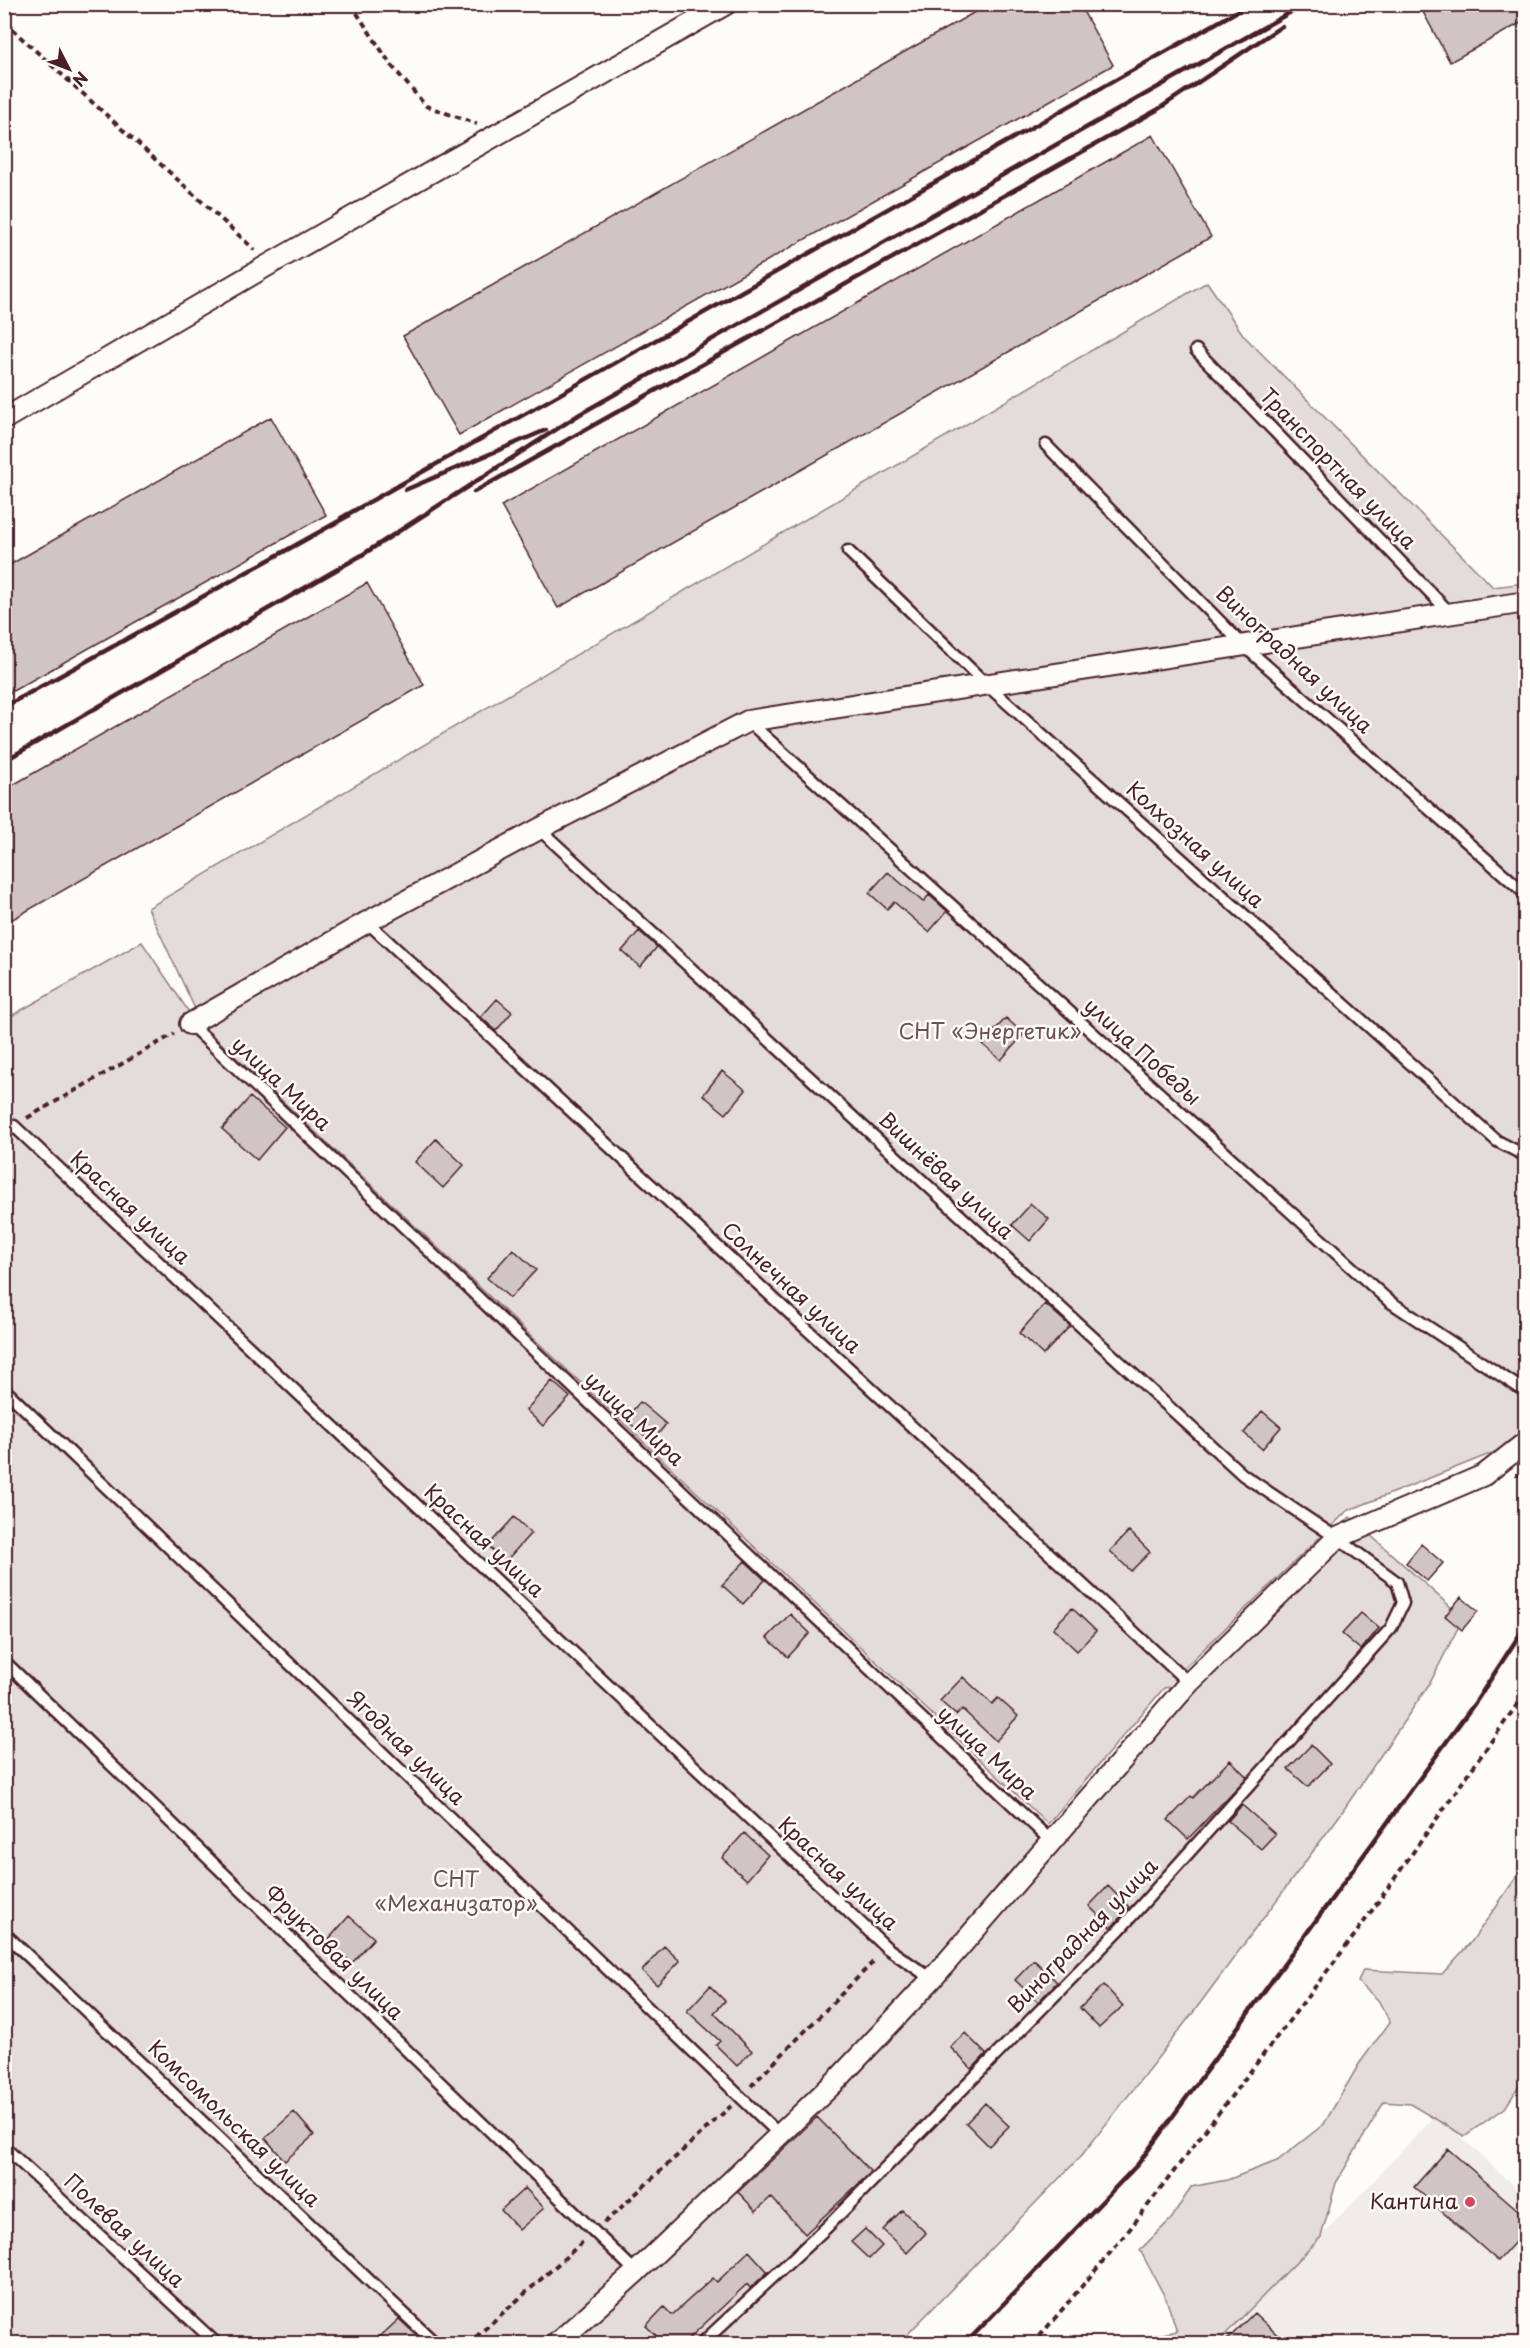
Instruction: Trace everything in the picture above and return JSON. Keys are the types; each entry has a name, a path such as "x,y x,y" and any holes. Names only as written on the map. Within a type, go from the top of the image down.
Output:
{"street":[{"path":"4,419 270,264 726,4"},
{"path":"190,1024 367,922 539,829 748,721 1526,602"},
{"path":"556,2343 636,2272 839,2078 932,1979 1189,1683 1337,1538 1484,1475 1526,1442"}],"lane":[{"name":"Транспортная улица","path":"1196,350 1451,615"},
{"name":"Виноградная улица","path":"1046,445 1244,646 1526,894"},
{"name":"Колхозная улица","path":"848,551 987,685 1497,1141 1526,1156"},
{"name":"улица Победы","path":"748,721 1389,1301 1526,1392"},
{"name":"Вишнёвая улица","path":"539,829 1243,1475 1337,1538"},
{"name":"Солнечная улица","path":"367,922 1189,1683"},
{"name":"улица Мира","path":"190,1024 1051,1841"},
{"name":"Красная улица","path":"9,1129 887,1948 932,1979"},
{"name":"Ягодная улица","path":"4,1389 780,2136"},
{"name":"Виноградная улица","path":"701,2343 827,2227 1120,1929 1391,1628 1403,1603 1397,1582 1337,1538"},
{"name":"Фруктовая улица","path":"4,1661 636,2272"},
{"name":"Комсомольская улица","path":"4,1933 436,2343"},
{"name":"Полевая улица","path":"4,2147 217,2343"}],"path":[{"path":"351,4 391,65 426,105 500,133"},
{"path":"4,22 270,264"},
{"path":"9,1129 190,1024"},
{"path":"1034,2343 1126,2234 1354,1936 1526,1692"},
{"path":"468,2343 594,2232 741,2097 887,1948"}],"shaded area":[{"path":"1437,2114 1525,2197 1525,2343 1224,2344 1223,2340"}],"green space":[{"path":"1207,282 1244,336 1493,587 1525,583 1525,1440 1347,1511 1332,1526 1337,1536 1338,1529 1350,1517 1463,1618 1430,1683 1340,1815 1195,2010 1082,2155 899,2343 5,2343 4,1020 142,942 201,1030 1007,1793 1050,1830 1186,1684 1164,1688 1048,1824 203,1026 148,908","holes":["1319,1538 1335,1538 1186,1677 1182,1670"]},
{"path":"1522,1869 1526,1871 1525,2077 1505,2108 1464,2136 1410,2104 1384,2102 1336,2183 1321,2237 1220,2340 1223,2343 1140,2343 1144,2338 1177,2331 1166,2299 1140,2250 1172,2218 1191,2187 1227,2180 1277,2161 1324,2124 1359,2064 1390,2022 1378,2000 1358,1982 1363,1970 1442,1974 1472,1941"}],"building":[{"path":"989,4 1079,4 1113,65 459,435 403,336"},
{"path":"1436,4 1526,4 1526,20 1450,62 1423,12"},
{"path":"1153,135 1211,237 558,608 501,506"},
{"path":"271,417 326,515 4,696 4,568"},
{"path":"367,583 424,685 4,924 4,790"},
{"path":"888,872 923,902 929,895 947,911 929,932 894,902 887,909 869,893"},
{"path":"639,931 657,947 640,967 622,951"},
{"path":"497,999 512,1012 496,1031 481,1017"},
{"path":"1006,1018 1024,1034 1001,1060 982,1044"},
{"path":"722,1071 746,1090 726,1114 703,1095"},
{"path":"250,1097 285,1127 257,1160 222,1129"},
{"path":"436,1139 464,1165 443,1188 415,1162"},
{"path":"1031,1204 1049,1219 1030,1241 1012,1225"},
{"path":"513,1249 536,1270 510,1298 487,1278"},
{"path":"1045,1304 1070,1326 1043,1355 1019,1333"},
{"path":"552,1381 570,1397 543,1426 526,1410"},
{"path":"640,1402 666,1424 652,1442 625,1419"},
{"path":"1262,1411 1281,1427 1262,1449 1244,1433"},
{"path":"514,1517 531,1533 505,1562 488,1546"},
{"path":"1129,1531 1150,1552 1131,1571 1110,1551"},
{"path":"1421,1544 1443,1563 1427,1581 1406,1563"},
{"path":"745,1561 765,1580 743,1604 722,1585"},
{"path":"1461,1597 1478,1611 1462,1630 1445,1616"},
{"path":"1072,1608 1096,1631 1077,1651 1053,1628"},
{"path":"1361,1613 1379,1628 1361,1650 1342,1634"},
{"path":"790,1614 810,1633 788,1657 767,1638"},
{"path":"963,1677 992,1704 998,1698 1018,1716 996,1741 962,1709 956,1715 940,1701"},
{"path":"1311,1745 1330,1764 1308,1787 1288,1769"},
{"path":"1230,1760 1247,1777 1188,1839 1168,1820"},
{"path":"1242,1805 1275,1834 1261,1849 1228,1821"},
{"path":"744,1833 768,1855 747,1880 722,1858"},
{"path":"1108,1886 1129,1907 1111,1928 1089,1906"},
{"path":"349,1916 374,1938 352,1963 327,1941"},
{"path":"664,1946 680,1961 657,1985 642,1971"},
{"path":"1034,1960 1057,1982 1038,2002 1015,1980"},
{"path":"1104,1985 1123,2006 1099,2028 1080,2008"},
{"path":"710,1986 725,2001 714,2013 752,2051 737,2066 716,2045 720,2041 687,2011"},
{"path":"965,2033 986,2054 972,2069 950,2047"},
{"path":"985,2103 1009,2126 989,2146 966,2123"},
{"path":"294,2112 314,2135 285,2161 265,2138"},
{"path":"817,2117 871,2172 805,2234 771,2197 756,2211 738,2192"},
{"name":"Кантина","path":"1448,2149 1526,2217 1526,2230 1498,2261 1414,2187"},
{"path":"525,2188 544,2208 519,2230 501,2210"},
{"path":"902,2210 926,2233 907,2253 883,2230"},
{"path":"865,2229 882,2246 869,2259 851,2242"},
{"path":"749,2251 768,2272 750,2288 747,2284 684,2343 664,2343 646,2326 664,2307 672,2315 713,2278 717,2282"},
{"path":"1254,2313 1286,2343 1224,2343"},
{"path":"399,2319 425,2343 373,2343"}],"railway":[{"path":"341,518 1250,4"},
{"path":"4,761 362,555 580,414 1305,4"},
{"path":"474,492 1157,110 1282,26"},
{"path":"405,490 546,430"},
{"path":"4,707 348,516"},
{"path":"965,2344 1138,2164 1477,1700 1526,1625"}],"place":[{"name":"Кантина","path":"1470,2202"}],"park label":[{"name":"СНТ «Энергетик»","path":"990,1032"},
{"name":"СНТ «Механизатор»","path":"456,1892"}]}
